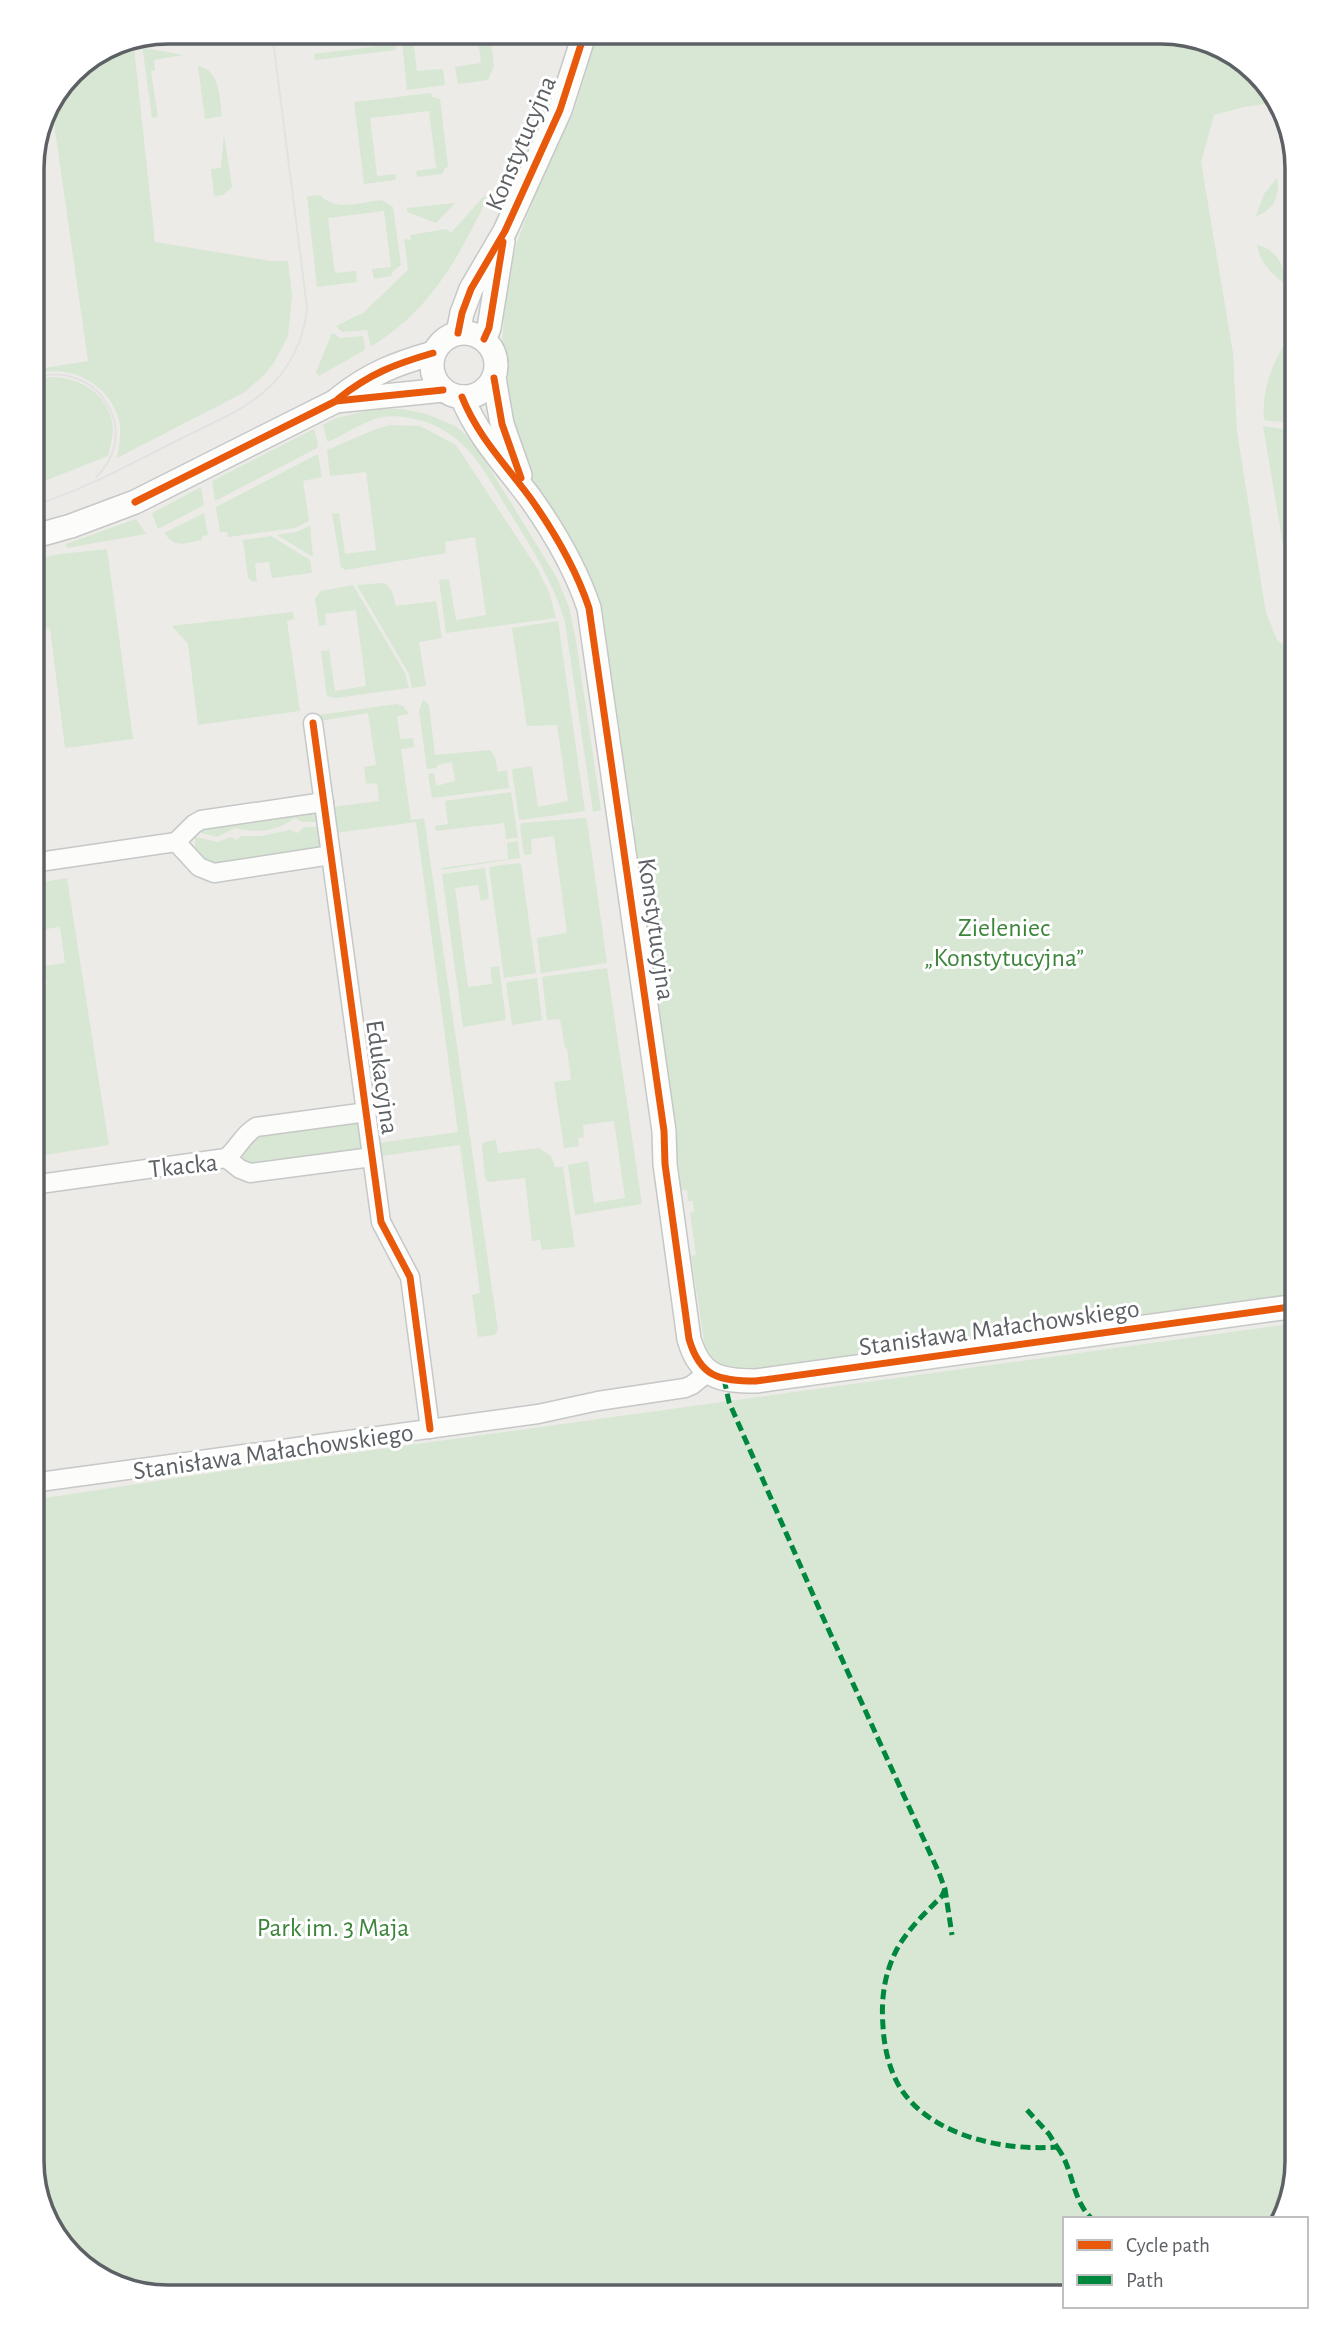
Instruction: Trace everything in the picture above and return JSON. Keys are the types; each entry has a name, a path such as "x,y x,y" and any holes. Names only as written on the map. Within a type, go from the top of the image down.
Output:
{"street":[{"name":"Konstytucyjna","path":"458,333 471,289 505,231 560,110 581,44"},
{"name":"Konstytucyjna","path":"484,340 489,328 505,231"},
{"path":"336,401 479,394 494,378 496,360 490,345 475,334 458,333 446,338 433,354 432,373 453,394"},
{"path":"44,533 135,502 336,401 370,376 400,362 433,354"},
{"name":"Konstytucyjna","path":"494,378 498,406 509,446 531,500"},
{"name":"Konstytucyjna","path":"453,394 531,500 577,576 592,623 664,1131 665,1164 689,1339 695,1357 708,1373"},
{"name":"Edukacyjna","path":"313,723 381,1222 410,1277 430,1429"},
{"path":"44,861 176,842 201,820 324,802"},
{"path":"176,842 199,867 214,873 331,855"},
{"path":"226,1158 246,1134 256,1127 367,1112"},
{"name":"Tkacka","path":"44,1183 226,1158 250,1173 372,1157"},
{"name":"Stanisława Małachowskiego","path":"44,1481 538,1414 598,1401 685,1388 708,1373 733,1381 770,1380 1285,1308"}],"green space":[{"path":"395,44 396,50 315,60 314,54"},
{"path":"402,44 414,44 417,71 443,69 445,85 407,90"},
{"path":"479,44 491,44 494,66 488,80 458,84 455,67 481,63"},
{"name":"Zieleniec „Konstytucyjna”","path":"594,44 1169,44 1201,50 1230,65 1254,86 1264,99 1267,104 1214,115 1201,162 1233,353 1237,432 1266,613 1277,640 1285,646 1285,1297 835,1363 752,1370 730,1368 714,1360 705,1346 691,1256 696,1255 690,1213 694,1212 693,1201 688,1201 687,1190 682,1190 632,843 634,820 625,797 602,633 526,464 510,412 503,372 505,300 516,245 535,195 574,111"},
{"path":"144,46 183,55 154,60 155,70 151,71 158,117 152,118"},
{"path":"134,48 155,242 271,261 288,261 292,295 288,336 275,361 245,392 117,458 120,425 114,407 106,395 85,379 72,374 59,371 44,372 44,368 88,361 53,119 69,92 92,69"},
{"path":"198,66 206,69 215,79 222,116 205,119"},
{"path":"431,93 432,97 440,99 448,167 442,174 417,177 416,171 436,168 429,111 370,118 377,176 395,174 396,180 364,184 354,102"},
{"path":"224,134 232,187 223,195 214,196 211,169 221,168"},
{"path":"1277,178 1278,191 1274,202 1256,216 1264,194"},
{"path":"320,195 341,205 382,200 393,207 401,265 392,272 392,276 374,279 372,269 391,267 384,211 328,218 335,273 356,271 357,282 317,287 307,196"},
{"path":"484,196 487,199 465,243 441,281 427,299 393,331 372,346 367,330 342,332 336,326 362,313 360,316 408,270 404,239 411,240 410,235 447,229 451,233"},
{"path":"455,203 436,223 407,212 407,208"},
{"path":"1257,245 1269,250 1278,259 1284,271 1285,284 1276,277 1261,257"},
{"path":"332,333 341,338 363,336 365,348 319,376 316,372"},
{"path":"1285,344 1285,423 1264,420 1268,383"},
{"path":"44,379 73,380 92,390 107,407 113,429 108,456 44,481"},
{"path":"376,409 401,409 427,414 455,426 466,435 484,459 557,578 569,607 576,641 601,810 593,812 565,622 534,552 482,468 461,443 448,433 415,419 387,416 327,441 323,425 336,418"},
{"path":"390,425 420,426 456,445 537,568 549,592 556,618 446,633 439,580 449,579 456,620 486,615 475,537 445,542 446,553 345,570 341,567 332,514 339,513 345,554 376,550 366,472 330,476 327,450"},
{"path":"1263,426 1285,429 1285,556"},
{"path":"314,429 317,448 215,501 212,481"},
{"path":"318,454 322,477 303,481 309,521 295,528 228,537 227,532 220,532 216,507"},
{"path":"201,487 204,505 158,529 152,514 154,512"},
{"path":"204,513 208,535 202,536 202,540 177,543 164,533"},
{"path":"136,519 146,534 67,548 66,544"},
{"path":"310,526 313,557 277,535 296,532"},
{"path":"271,536 310,560 312,573 272,578 269,562 255,563 257,582 251,581 248,578 243,540"},
{"path":"107,549 133,739 65,748 50,628 44,629 44,557"},
{"path":"382,583 390,589 396,606 436,601 442,638 419,642 426,686 412,688 409,674 357,585"},
{"path":"353,585 405,673 409,688 336,698 327,696 321,651 329,650 335,691 366,686 356,610 325,614 326,625 319,626 315,598 321,591"},
{"path":"293,612 294,619 287,621 300,711 198,725 188,644 172,626"},
{"path":"558,621 585,811 521,820 512,770 514,769 532,766 538,807 568,801 557,725 527,726 512,628"},
{"path":"423,700 429,705 435,755 490,750 495,757 498,772 507,770 509,788 432,798 428,774 434,773 436,786 455,781 452,762 427,769 419,711"},
{"path":"396,704 403,706 409,714 397,716 400,739 413,738 414,747 401,749 411,820 424,818 498,1330 494,1335 478,1337 472,1295 480,1293 460,1145 381,1156 379,1143 458,1132 416,822 335,833 332,807 379,801 377,783 366,784 364,767 376,765 368,713 320,721 319,715"},
{"path":"511,792 518,838 506,839 504,823 436,831 435,826 448,824 445,801"},
{"path":"308,810 317,812 323,822 303,822 295,818 273,829 251,831 235,828 217,837 198,832 202,828"},
{"path":"584,818 587,820 607,963 541,973 537,938 567,933 554,836 531,839 532,854 524,855 520,826 522,823"},
{"path":"304,827 324,827 320,848 209,866 195,852 195,837 218,842 231,837 236,840 242,836 261,836 290,830 298,833"},
{"path":"518,841 520,858 441,870 508,859 507,843"},
{"path":"521,864 536,973 504,978 489,867"},
{"path":"485,868 489,899 481,901 478,885 455,888 468,987 492,984 490,967 499,966 506,1020 463,1027 442,874"},
{"path":"67,878 109,1145 44,1155 44,986 47,985 44,966 65,963 60,927 44,929 44,882"},
{"path":"607,968 642,1204 575,1215 568,1165 588,1161 594,1203 625,1198 614,1121 583,1125 584,1137 578,1138 579,1146 564,1148 554,1082 571,1080 567,1048 560,1019 547,1020 542,977"},
{"path":"537,978 542,1020 512,1025 506,984"},
{"path":"357,1122 361,1124 366,1144 361,1151 253,1166 243,1161 243,1151 251,1137"},
{"path":"496,1140 498,1153 539,1148 551,1156 555,1167 563,1167 575,1247 542,1250 540,1240 532,1241 525,1178 488,1182 485,1178 482,1144"},
{"name":"Park im. 3 Maja","path":"1285,1325 1285,2161 1283,2185 1271,2217 1063,2217 1063,2285 160,2285 128,2279 99,2264 75,2243 65,2230 53,2209 45,2177 44,1498 250,1467"}],"tram line":[{"path":"44,502 108,475 236,411 274,383 294,353 303,330 307,307 274,44"},
{"path":"44,377 55,375 75,378 93,388 106,402 114,419 116,439 110,458 96,477"}],"marked path":[{"path":"724,1379 729,1402 939,1873 945,1889 952,1935"},
{"path":"945,1889 942,1896 906,1935 889,1968 884,1987 882,2016 891,2069 898,2085 917,2107 952,2130 994,2143 1037,2148 1057,2147 1027,2110"},
{"path":"1057,2147 1067,2165 1080,2202 1090,2217"}],"cycle path":[{"path":"458,333 471,289 505,231 560,110 581,44"},
{"path":"484,339 489,328 503,242"},
{"path":"338,399 383,371 433,353"},
{"path":"494,378 502,424 521,478"},
{"path":"135,502 336,401 443,390"},
{"path":"462,397 484,438 531,499 556,538 578,579 589,608 664,1131 665,1164 689,1339 705,1369 721,1378 756,1381 1285,1308"},
{"path":"313,723 381,1222 410,1277 430,1429"}]}
